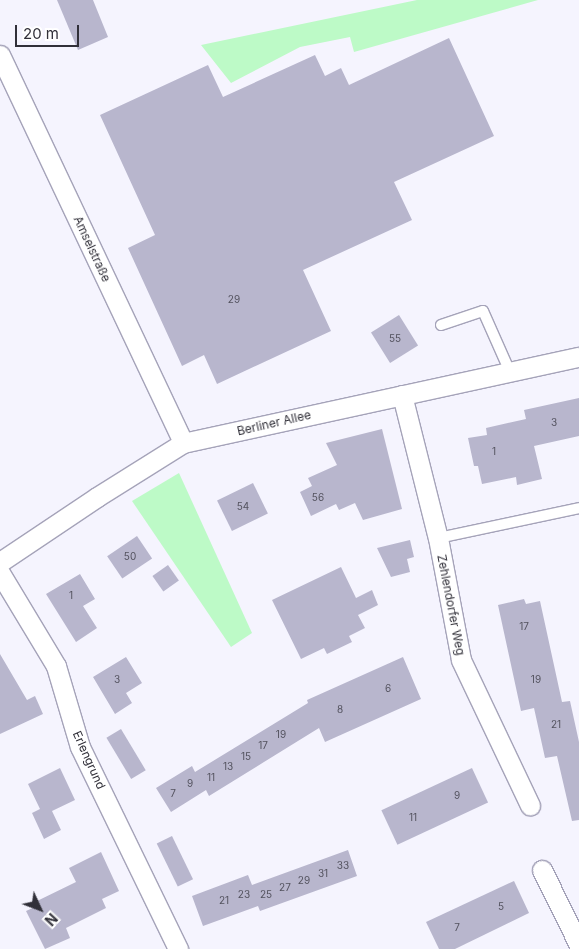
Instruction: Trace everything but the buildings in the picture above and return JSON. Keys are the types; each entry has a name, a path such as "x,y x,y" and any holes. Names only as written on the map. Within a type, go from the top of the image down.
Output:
{"street":[{"name":"Amselstraße","path":"0,55 183,443"},
{"name":"Berliner Allee","path":"0,562 88,502 183,443 579,357"},
{"name":"Zehlendorfer Weg","path":"402,394 438,538 461,660 530,805"},
{"name":"Erlengrund","path":"0,573 56,666 80,746 178,949"},
{"path":"542,870 573,917 579,945"}],"lane":[{"path":"441,325 483,311 510,372"},
{"path":"438,538 579,508"}],"green space":[{"path":"417,0 538,0 354,52 350,37 300,47 231,83 201,45"},
{"path":"179,473 252,633 231,647 132,501"}]}
